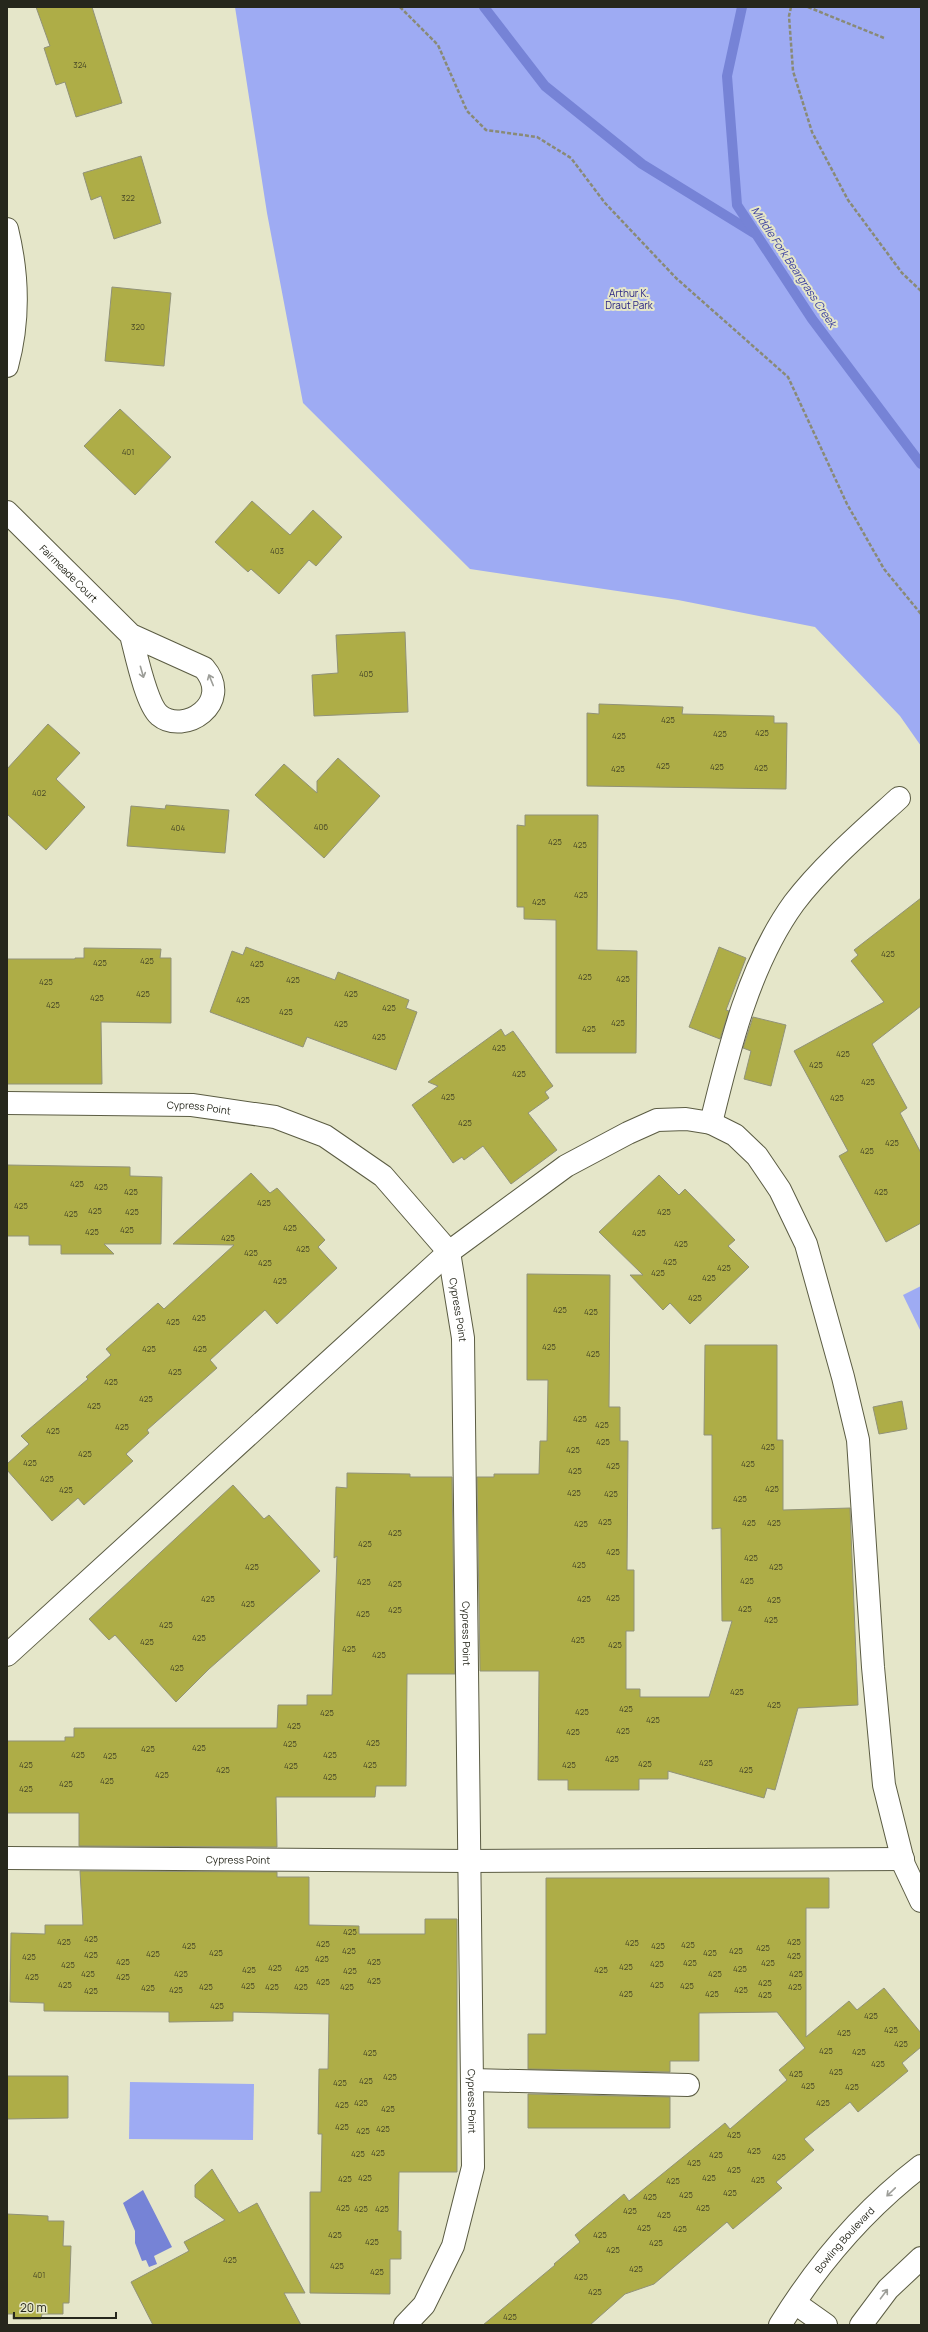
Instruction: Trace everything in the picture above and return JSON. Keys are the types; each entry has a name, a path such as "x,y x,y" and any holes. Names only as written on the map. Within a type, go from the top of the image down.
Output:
{"street":[{"path":"7,229 12,250 16,287 15,322 7,366"},
{"name":"Fairmeade Court","path":"7,512 131,635"},
{"path":"711,1123 729,1050 749,992 773,936 795,903 844,849 899,798"},
{"name":"Cypress Point","path":"7,1103 192,1105 275,1117 325,1136 383,1176 449,1252 463,1338 473,2167 453,2246 424,2305 405,2325"},
{"path":"7,1655 449,1252 566,1166 628,1133 657,1120 686,1119 711,1123 735,1136 757,1156 780,1190 806,1244 843,1377 858,1440 873,1667 884,1785 903,1859 921,1900"},
{"name":"Cypress Point","path":"7,1858 469,1861"},
{"path":"469,1861 903,1859"},
{"path":"472,2080 688,2085"},
{"name":"Bowling Boulevard","path":"780,2325 844,2237 905,2178 921,2166"},
{"path":"861,2325 888,2289 921,2258"},
{"path":"795,2304 826,2325"}],"path":[{"path":"400,7 438,45 467,111 486,130 537,137 571,158 605,203 676,278 788,378 847,504 884,569 921,614"},
{"path":"791,7 789,16 793,71 812,132 848,200 902,273 921,291"},
{"path":"808,7 884,38"}],"green space":[{"name":"Arthur K. Draut Park","path":"235,7 921,7 921,746 900,716 815,627 678,600 470,569 303,403 267,213"},
{"path":"921,1286 921,1332 903,1295"},
{"path":"130,2082 254,2084 253,2140 129,2139"}],"shaded area":[{"path":"143,2190 172,2247 154,2256 157,2264 149,2267 146,2260 142,2261 135,2243 135,2231 123,2203"}],"building":[{"path":"36,7 92,7 122,103 76,117 65,82 56,85 44,48 50,46"},
{"path":"141,156 161,223 114,239 101,196 91,200 83,173"},
{"path":"112,287 171,293 164,366 105,361"},
{"path":"120,409 171,457 135,495 84,446"},
{"path":"252,501 290,535 313,510 342,537 316,566 309,560 279,594 251,569 248,572 215,542"},
{"path":"405,632 408,712 314,716 312,675 338,673 336,635"},
{"path":"599,704 683,707 682,714 774,716 774,723 787,723 786,789 587,786 587,713 599,714"},
{"path":"48,724 80,753 56,779 85,807 46,850 7,814 7,769"},
{"path":"338,758 380,796 324,858 255,795 284,764 317,793 317,781"},
{"path":"166,805 229,810 225,853 127,846 131,806 165,809"},
{"path":"525,815 598,815 597,950 637,951 636,1053 556,1053 556,920 524,919 524,907 517,907 517,825 525,826"},
{"path":"921,898 921,1006 872,1044 907,1108 900,1113 921,1153 921,1223 886,1242 839,1156 848,1151 794,1051 884,1002 851,961 858,955 854,950"},
{"path":"246,947 335,980 338,972 409,1000 406,1008 417,1012 396,1070 307,1037 303,1047 210,1012 232,951 243,955"},
{"path":"719,947 746,958 726,1010 729,1011 720,1039 689,1027"},
{"path":"84,948 161,949 160,958 171,958 171,1023 101,1022 102,1084 7,1084 7,959 84,958"},
{"path":"753,1017 786,1025 771,1086 744,1079 751,1051 743,1048"},
{"path":"501,1029 505,1036 513,1031 553,1086 545,1092 549,1098 528,1113 557,1150 511,1184 483,1146 464,1160 462,1157 453,1163 412,1105 438,1086 428,1082"},
{"path":"7,1165 130,1167 130,1176 162,1177 161,1244 104,1244 114,1254 61,1254 61,1245 29,1245 29,1236 7,1236"},
{"path":"251,1173 270,1193 277,1188 325,1240 318,1247 337,1268 277,1324 265,1310 210,1360 217,1368 147,1430 149,1433 126,1454 133,1461 84,1505 78,1498 52,1521 7,1470 7,1464 29,1444 21,1436 88,1379 86,1377 111,1355 106,1349 158,1303 164,1309 234,1245 173,1244"},
{"path":"659,1175 679,1195 685,1189 735,1240 728,1246 749,1267 690,1324 670,1303 663,1310 630,1275 643,1275 599,1232"},
{"path":"527,1274 610,1275 609,1407 620,1407 620,1441 628,1441 627,1570 634,1570 634,1631 626,1631 626,1689 640,1689 640,1697 709,1697 732,1621 722,1621 721,1528 712,1529 712,1435 704,1435 705,1345 777,1345 777,1440 783,1440 783,1510 850,1508 858,1705 798,1708 775,1790 767,1788 764,1798 668,1771 668,1779 639,1779 639,1790 568,1790 568,1780 538,1780 539,1671 480,1671 477,1477 494,1477 494,1474 539,1474 540,1441 547,1441 548,1380 527,1380"},
{"path":"902,1401 907,1429 879,1434 873,1407"},
{"path":"347,1473 410,1474 410,1477 452,1477 455,1674 407,1674 406,1786 376,1786 375,1797 276,1797 277,1847 79,1846 79,1813 7,1813 7,1741 65,1741 65,1737 74,1737 74,1728 277,1728 278,1705 307,1705 307,1695 332,1695 337,1556 334,1558 336,1487 347,1488"},
{"path":"233,1485 264,1519 269,1515 320,1571 209,1669 176,1702 115,1635 109,1640 89,1619"},
{"path":"80,1871 277,1872 277,1877 309,1877 309,1925 359,1926 359,1934 425,1934 425,1919 457,1919 457,2172 399,2172 398,2231 401,2231 401,2259 390,2259 390,2294 310,2293 310,2192 321,2192 322,2134 318,2134 319,2069 328,2069 329,2014 233,2012 233,2021 169,2022 169,2012 44,2011 44,2003 10,2002 11,1933 45,1934 45,1925 83,1925"},
{"path":"546,1878 829,1878 829,1908 806,1908 806,2037 849,2001 857,2010 884,1988 921,2033 921,2047 902,2063 908,2071 858,2112 850,2102 804,2139 814,2150 776,2182 782,2188 733,2229 727,2222 654,2284 625,2294 590,2325 483,2325 555,2265 554,2264 580,2242 575,2235 624,2194 629,2201 725,2123 730,2129 787,2080 779,2070 805,2048 777,2012 699,2013 699,2061 670,2061 670,2072 528,2069 528,2034 546,2034"},
{"path":"7,2076 68,2076 68,2118 7,2119"},
{"path":"528,2094 670,2097 670,2128 528,2128"},
{"path":"212,2169 239,2213 257,2203 305,2293 284,2293 301,2325 153,2325 131,2282 189,2251 184,2242 225,2220 195,2197 195,2185"},
{"path":"7,2214 48,2216 48,2221 64,2221 63,2246 71,2246 69,2303 63,2303 63,2314 42,2314 41,2319 13,2319 13,2314 7,2314"}],"waterway":[{"path":"484,7 545,86 642,164 754,233"},
{"name":"Middle Fork Beargrass Creek","path":"742,7 727,76 737,205 812,319 921,464"}]}
